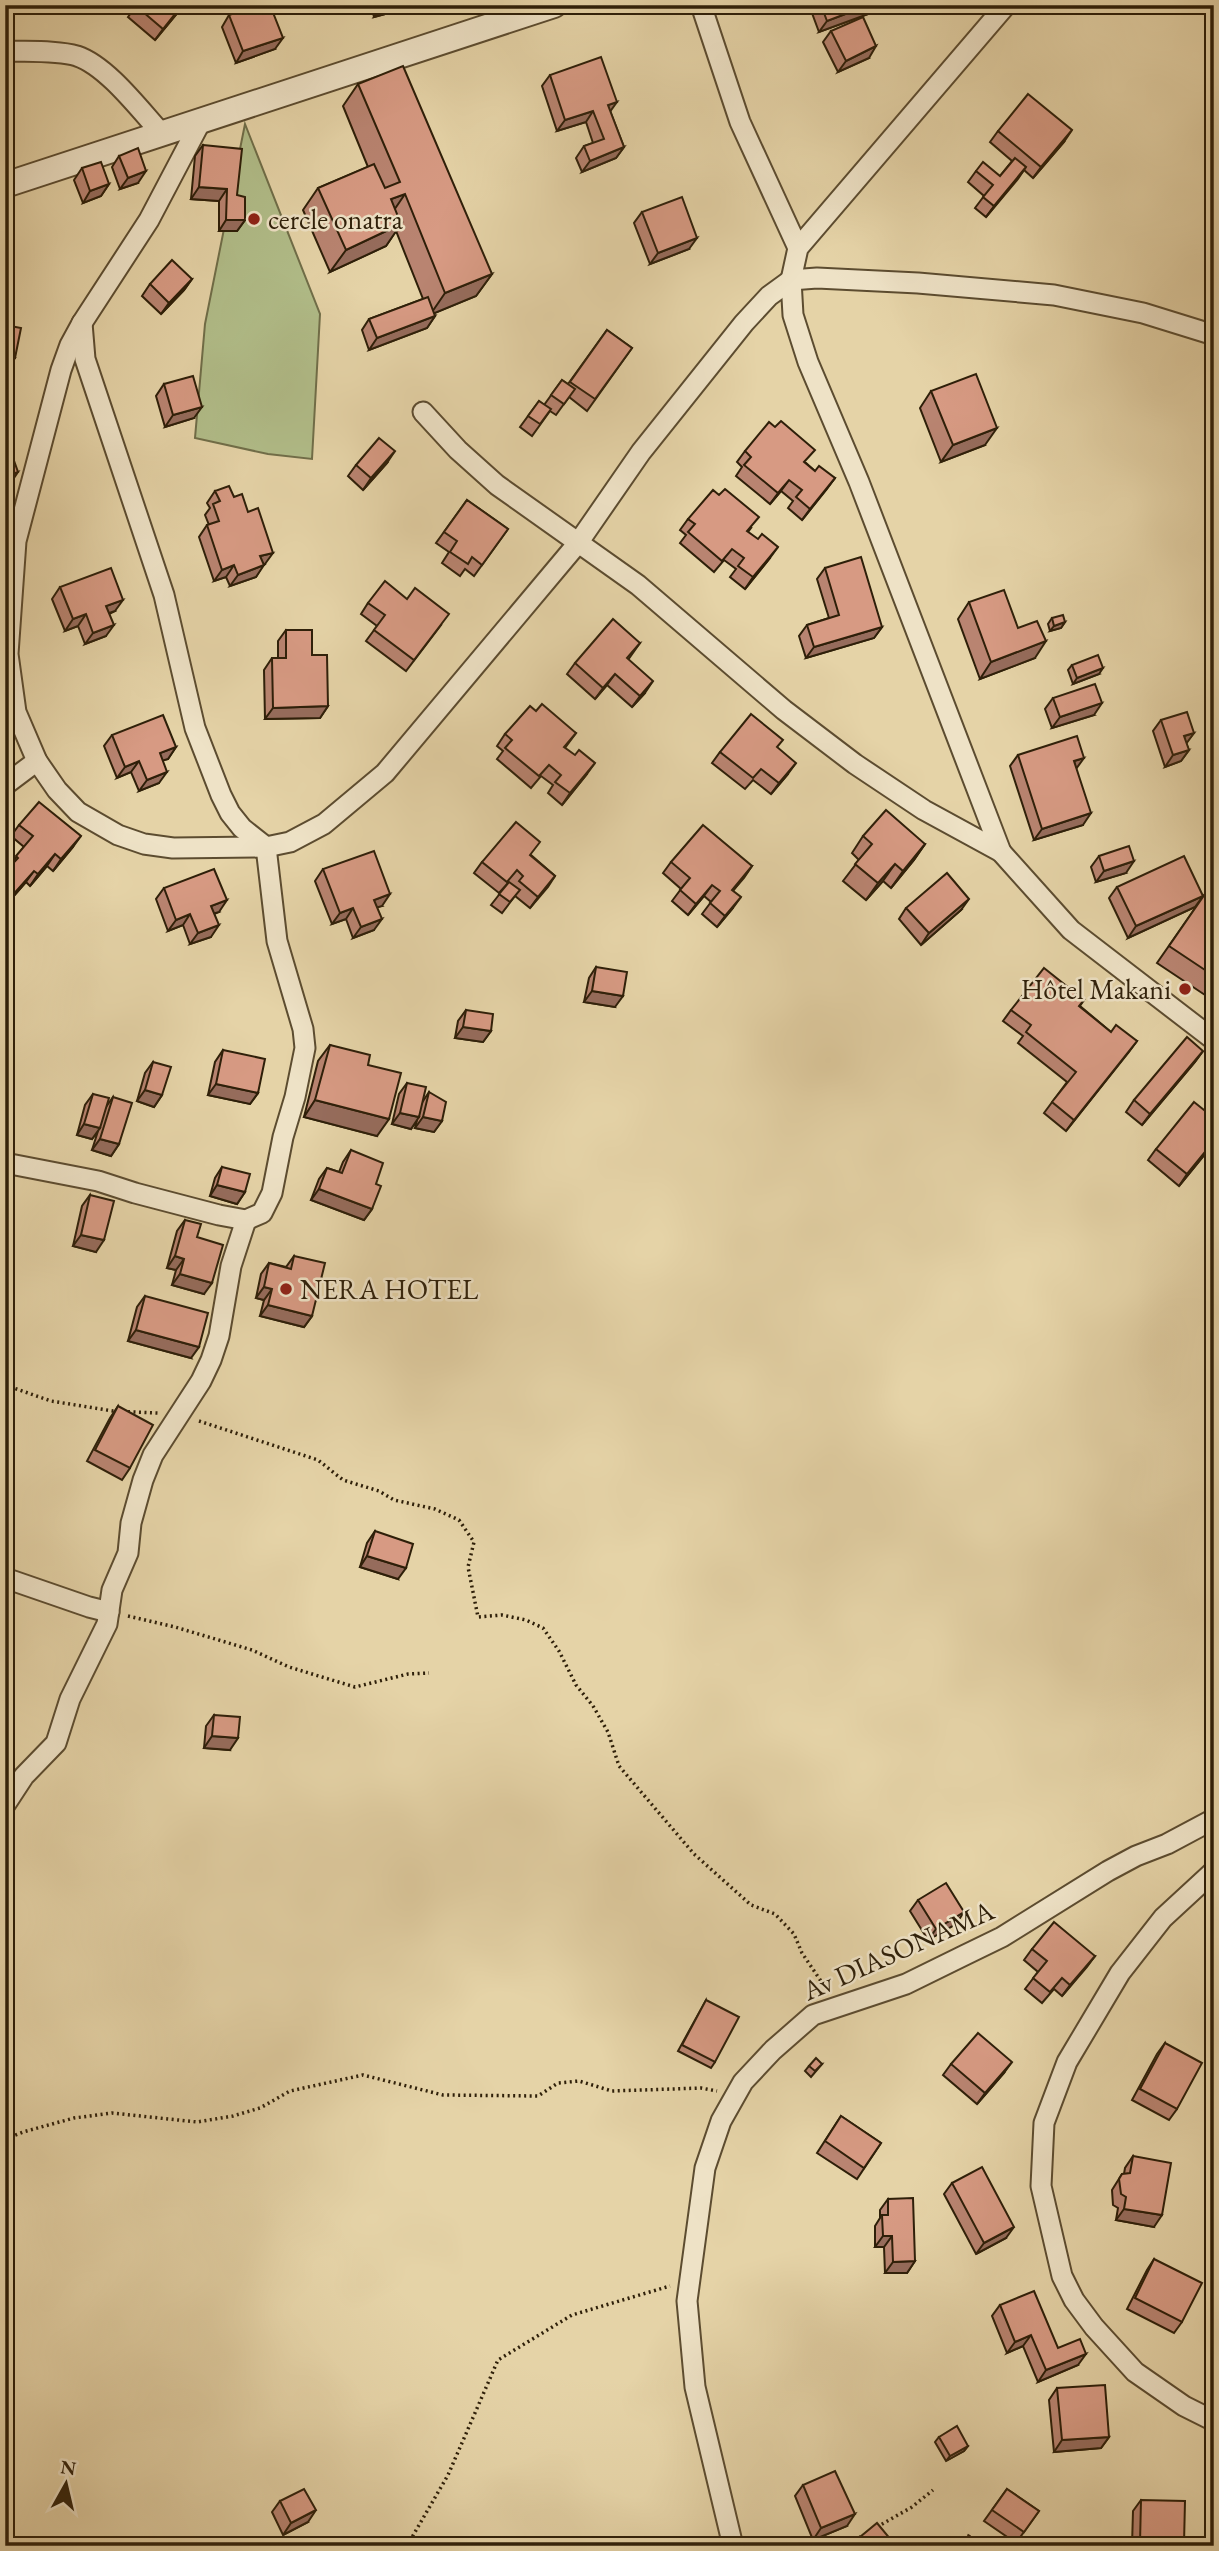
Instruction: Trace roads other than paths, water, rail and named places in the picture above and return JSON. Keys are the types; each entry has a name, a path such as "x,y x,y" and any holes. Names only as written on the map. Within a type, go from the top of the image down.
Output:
{"street":[{"path":"5,186 554,5"},
{"path":"701,5 740,122 798,248"},
{"path":"1001,852 859,482 808,362 793,315 791,280 798,248 1006,5"},
{"path":"5,51 74,55 86,60 119,89 162,134"},
{"path":"201,121 149,220 70,345 10,542 8,654 16,712 37,761 57,790 78,812 118,835 144,844 173,848 266,847 290,842 324,824 385,773 578,543 640,452 693,385 769,296 791,280 817,278 931,284 1054,295 1143,313 1214,335"},
{"path":"5,1163 98,1181 171,1203 246,1220 262,1213 272,1193 305,1048 303,1028 277,941 266,847 242,828 230,813 195,727 164,595 85,359 82,323"},
{"path":"423,412 458,450 497,485 638,585 783,710 855,764 924,810 1001,852 1071,930 1214,1040"},
{"path":"5,785 37,761"},
{"path":"5,1805 24,1776 56,1743 71,1699 107,1624 112,1590 128,1553 134,1512 143,1480 153,1455 201,1381 219,1336 231,1266 246,1220"},
{"path":"5,1578 109,1612"},
{"name":"Av DIASONAMA","path":"733,2546 695,2387 687,2325 689,2281 705,2168 721,2121 743,2082 773,2050 813,2015 905,1984 990,1943 1108,1871 1214,1819"},
{"path":"1214,1871 1163,1918 1120,1973 1067,2062 1044,2123 1041,2186 1062,2276 1074,2300 1094,2327 1135,2372 1184,2406 1214,2421"}],"place":[{"name":"cercle onatra","path":"254,219"},
{"name":"Hôtel Makani","path":"1185,989"},
{"name":"NERA HOTEL","path":"286,1289"}]}
